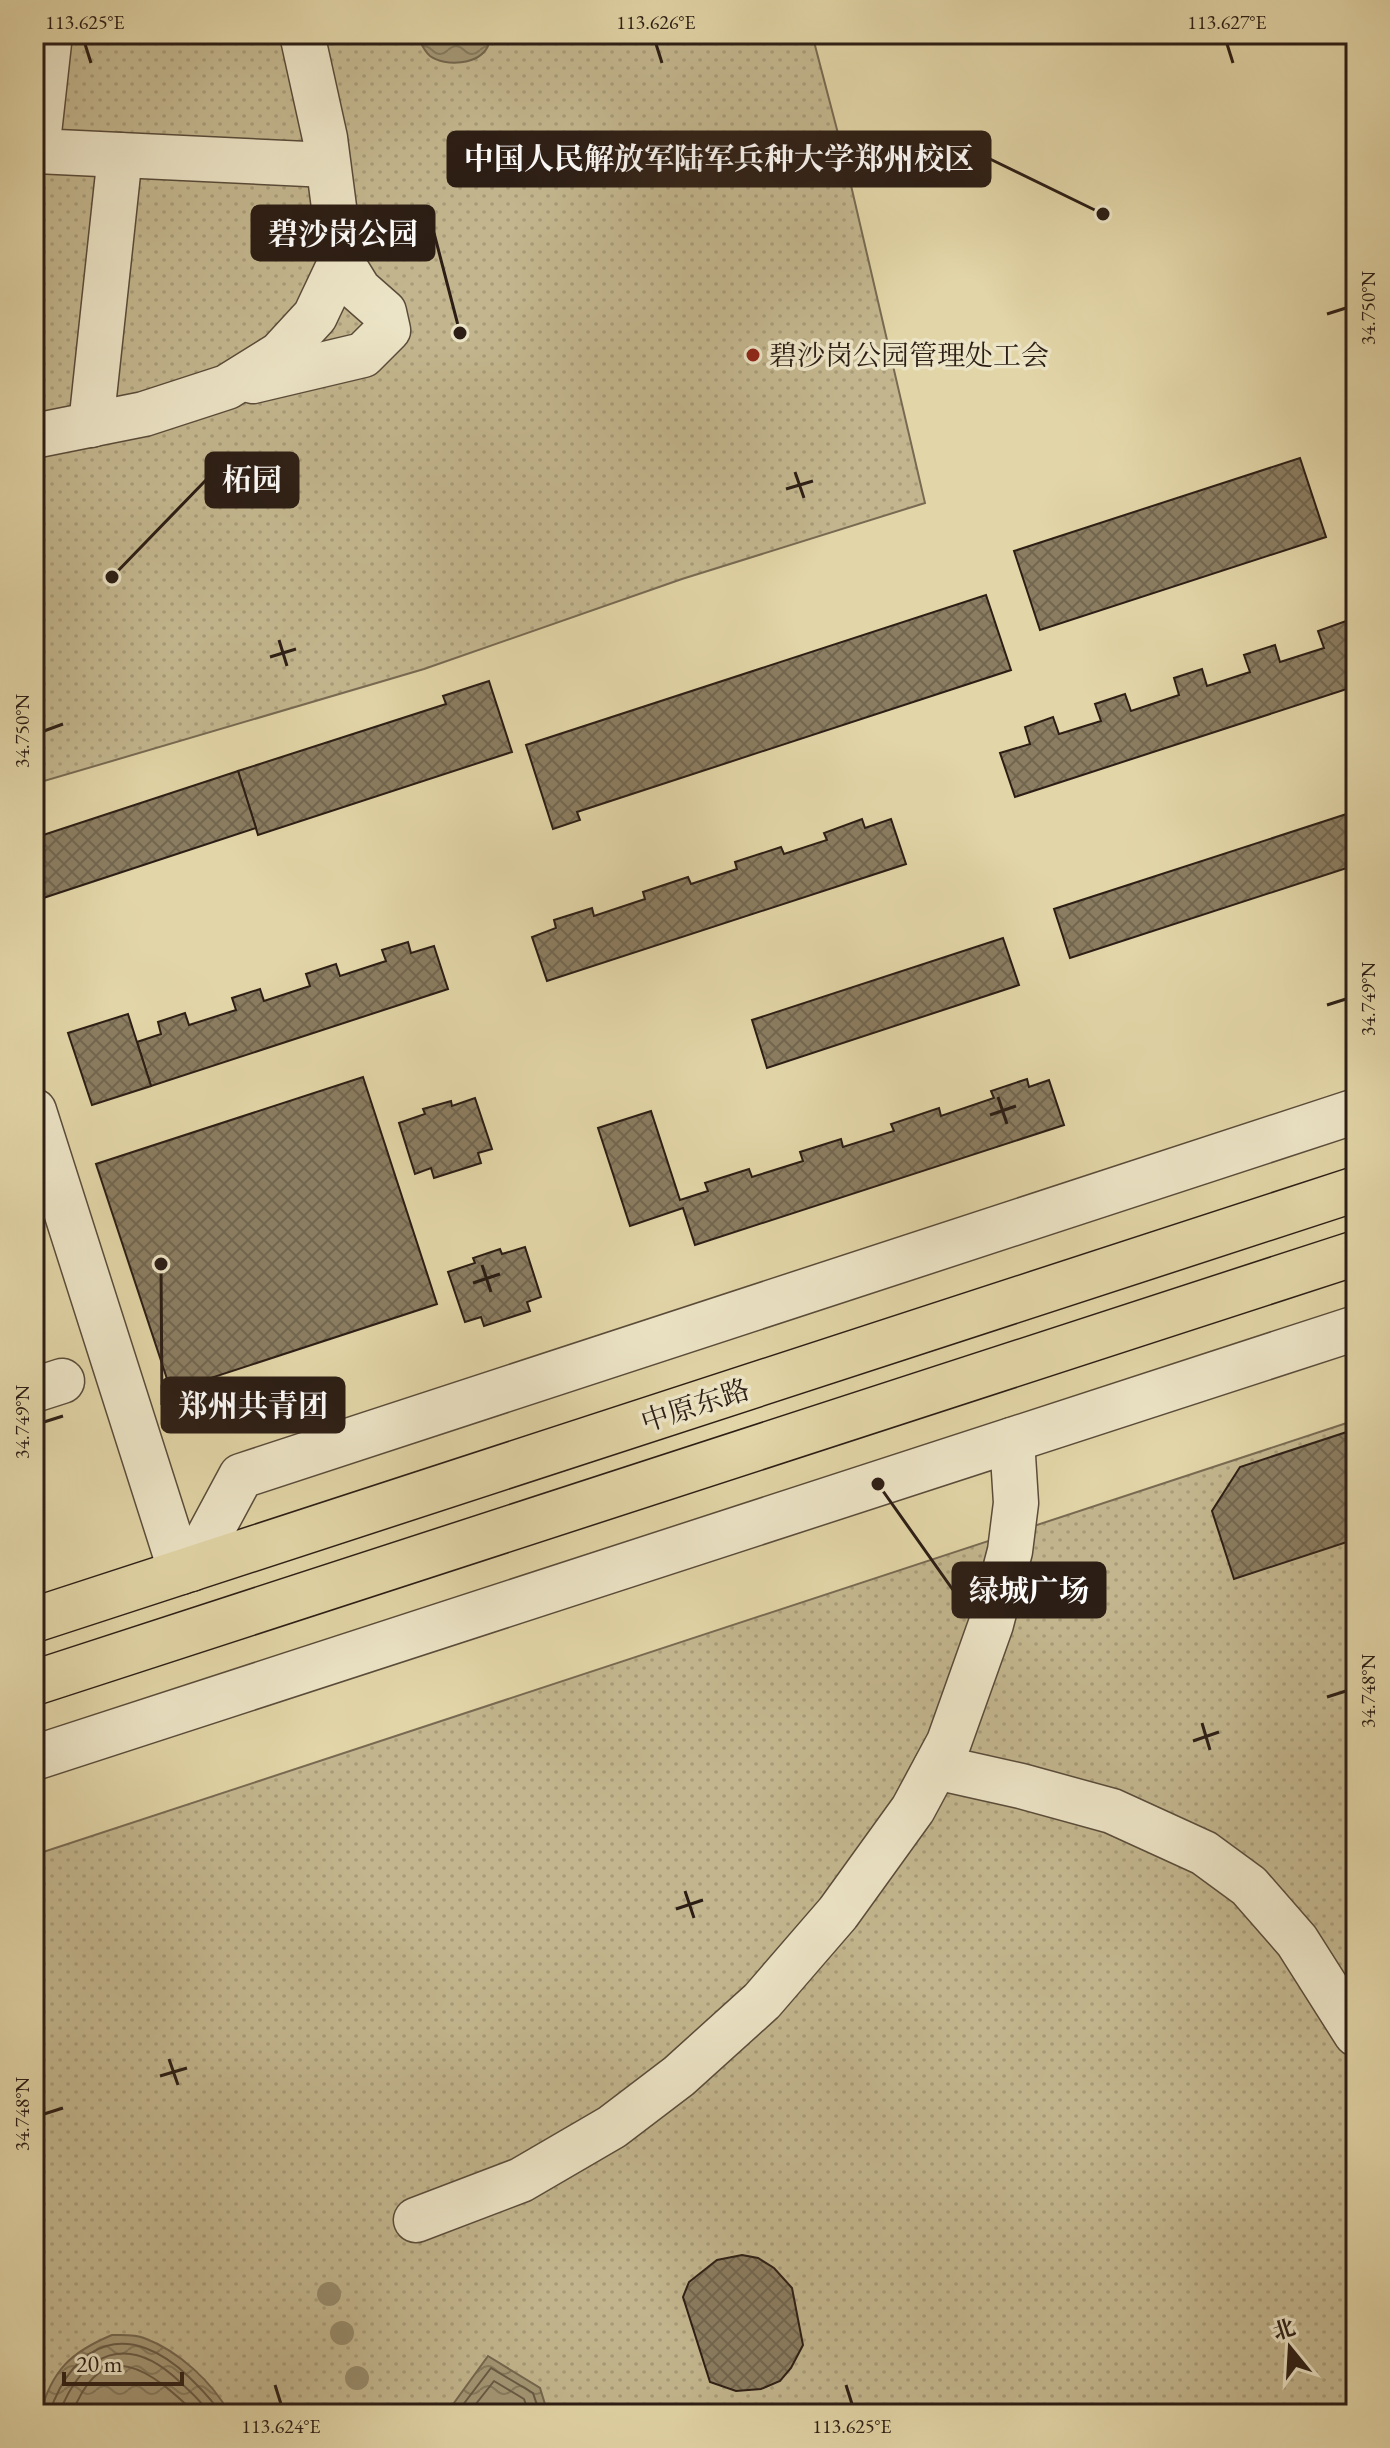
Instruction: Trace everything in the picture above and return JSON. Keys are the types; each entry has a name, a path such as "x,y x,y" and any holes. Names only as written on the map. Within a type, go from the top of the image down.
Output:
{"main road":[{"name":"中原东路","path":"34,1620 1356,1189"},
{"path":"34,1683 1356,1253"}],"street":[{"path":"50,34 37,151 328,165"},
{"path":"34,436 144,414 227,387 363,355 388,330 384,312 359,290 341,261 328,165 302,34"},
{"path":"91,425 120,155"},
{"path":"227,387 280,354 315,316 341,261"},
{"path":"34,1111 186,1570"},
{"path":"186,1570 241,1476 1356,1111"},
{"path":"34,1758 1356,1328"},
{"path":"416,2220 521,2180 612,2127 679,2076 762,2001 838,1913 913,1809 949,1742 991,1624 1010,1551 1016,1503 1012,1440"},
{"path":"936,1767 1112,1811 1204,1853 1249,1886 1297,1941 1356,2034"}],"shaded area":[{"path":"34,34 812,34 846,164 925,503 682,579 424,669 34,784"},
{"path":"1356,1420 1356,2414 34,2414 34,1855"}],"water":[{"path":"416,34 491,34 484,52 470,60 453,63 430,56"},
{"path":"112,2335 140,2337 182,2359 204,2379 230,2414 40,2414 51,2385 65,2364 85,2348"},
{"path":"488,2356 540,2388 548,2414 446,2414"}],"building":[{"path":"1300,458 1326,537 1040,630 1014,551"},
{"path":"986,595 1011,670 577,812 580,820 553,829 526,745"},
{"path":"1346,621 1352,638 1356,637 1356,686 1015,797 1000,753 1030,744 1025,727 1053,717 1059,734 1101,721 1095,704 1125,694 1131,711 1179,695 1174,678 1202,669 1207,686 1250,672 1244,655 1275,645 1280,662 1324,648 1318,631"},
{"path":"489,681 512,752 258,835 238,771 446,704 443,696"},
{"path":"238,771 256,828 34,901 34,838"},
{"path":"1356,811 1356,865 1070,958 1054,909"},
{"path":"862,819 865,828 891,819 906,864 547,981 532,937 556,928 554,920 592,908 594,916 645,899 643,892 688,877 691,884 737,869 735,862 781,847 784,854 827,840 824,833"},
{"path":"1003,938 1019,985 767,1068 752,1020"},
{"path":"408,942 411,953 434,946 448,989 151,1086 137,1042 161,1034 158,1022 185,1013 189,1025 236,1010 232,998 260,989 264,1001 310,986 306,974 336,964 340,976 386,961 382,950"},
{"path":"128,1014 151,1086 92,1105 68,1033"},
{"path":"363,1077 437,1304 171,1391 96,1164"},
{"path":"1027,1079 1029,1087 1049,1080 1064,1125 695,1245 683,1208 630,1226 598,1128 651,1111 680,1200 708,1191 705,1183 749,1169 752,1177 803,1161 800,1152 841,1139 843,1147 894,1131 891,1124 939,1108 941,1116 994,1098 991,1091"},
{"path":"475,1098 492,1149 478,1153 481,1163 434,1178 431,1168 415,1174 399,1123 425,1114 423,1109 451,1101 452,1106"},
{"path":"525,1247 541,1297 527,1302 530,1311 484,1326 481,1317 465,1322 448,1272 475,1263 473,1258 500,1249 502,1254"},
{"path":"1356,1429 1356,1539 1234,1579 1212,1511 1240,1467"},
{"path":"742,2255 758,2258 774,2268 792,2288 803,2345 780,2381 761,2389 736,2391 710,2382 683,2297 689,2282 717,2260"}],"place":[{"name":"中国人民解放军陆军兵种大学郑州校区","path":"1103,214"},
{"name":"碧沙岗公园","path":"460,333"},
{"name":"碧沙岗公园管理处工会","path":"753,355"},
{"name":"柘园","path":"112,577"},
{"name":"郑州共青团","path":"161,1264"},
{"name":"绿城广场","path":"878,1484"}]}
